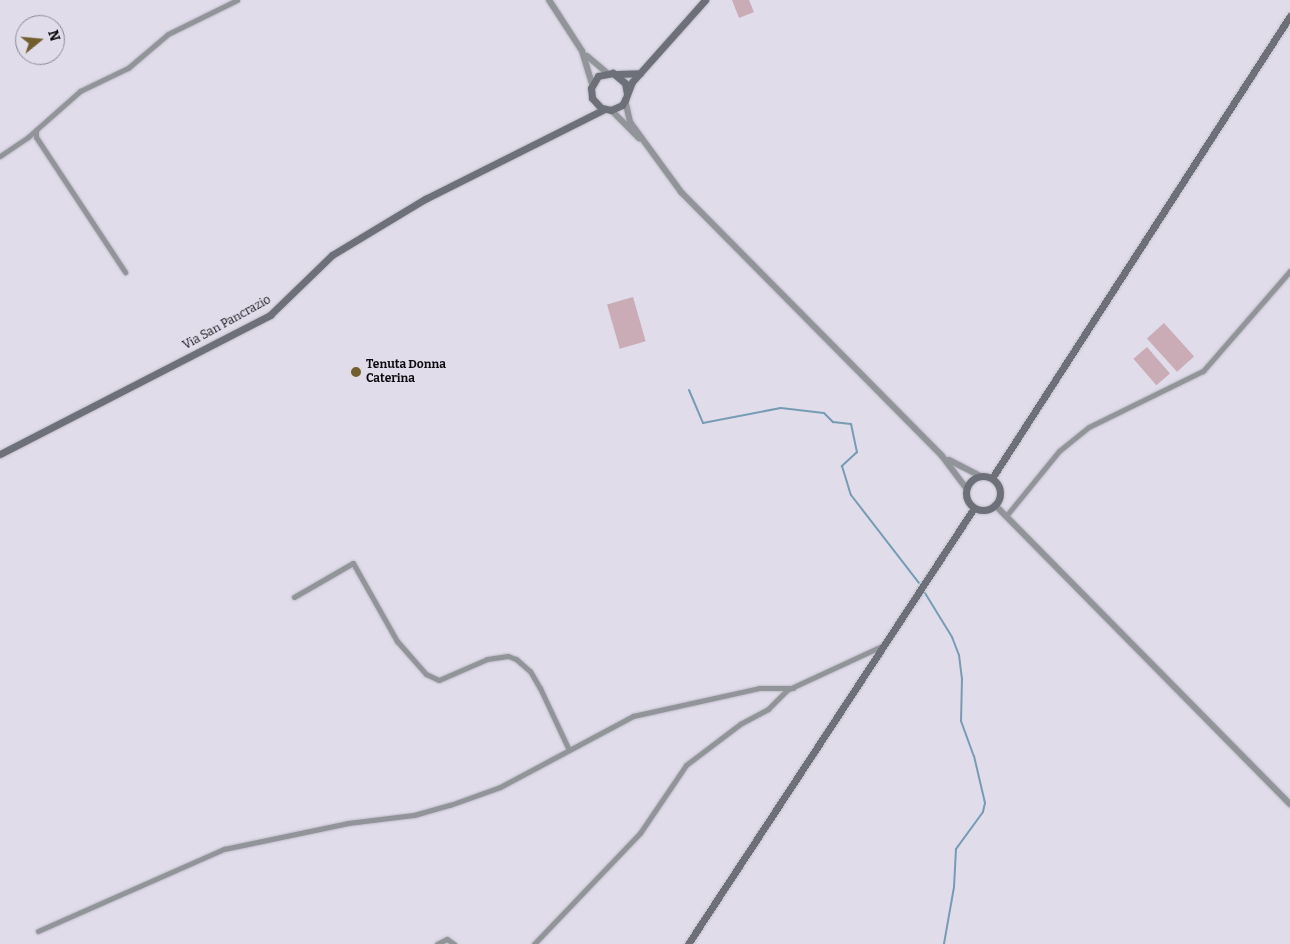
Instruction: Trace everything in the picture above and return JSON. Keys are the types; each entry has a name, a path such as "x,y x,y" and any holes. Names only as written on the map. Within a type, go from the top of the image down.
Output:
{"main road":[{"path":"640,73 611,73 598,76 592,84 590,93 594,102 608,110 626,97 640,73 705,0"},
{"path":"992,478 1290,16"},
{"path":"611,73 626,83 626,97"},
{"path":"582,121 594,102"},
{"name":"Via San Pancrazio","path":"0,454 270,314 337,251 426,199 582,121 608,110"},
{"path":"981,476 992,478 1000,491 995,505 987,510 974,508 966,499 966,488 972,480 981,476"},
{"path":"688,944 974,508"}],"street":[{"path":"0,156 36,130 70,98 128,68 168,34 236,0"},
{"path":"549,0 582,51 592,84"},
{"path":"582,51 611,73"},
{"path":"626,97 627,115 640,138 681,192 942,456 966,488"},
{"path":"608,110 640,138"},
{"path":"36,130 36,137 125,272"},
{"path":"1006,516 1059,451 1089,427 1203,371 1290,271"},
{"path":"942,456 981,476"},
{"path":"995,505 1290,804"},
{"path":"294,597 353,562 396,642 426,674 439,680 487,659 508,656 516,659 530,671 540,688 569,750"},
{"path":"536,943 640,833 686,766 740,724 768,709 793,688 884,645"},
{"path":"38,931 191,861 224,849 348,823 414,815 450,805 500,787 632,716 750,690 793,688"},
{"path":"437,944 447,939 454,944"}],"shaded area":[{"path":"732,0 749,0 754,12 739,18"},
{"path":"633,297 646,341 620,349 607,304"},
{"path":"1164,323 1194,356 1177,372 1147,338"},
{"path":"1147,347 1170,373 1156,385 1133,359"}],"waterway":[{"path":"689,390 703,423 781,408 824,413 833,422 851,424 857,452 842,466 851,495 919,583"},
{"path":"925,593 952,637 959,655 962,678 961,721 974,756 985,803 983,812 956,849 954,887 944,944"}],"place":[{"name":"Tenuta Donna Caterina","path":"356,372"}]}
